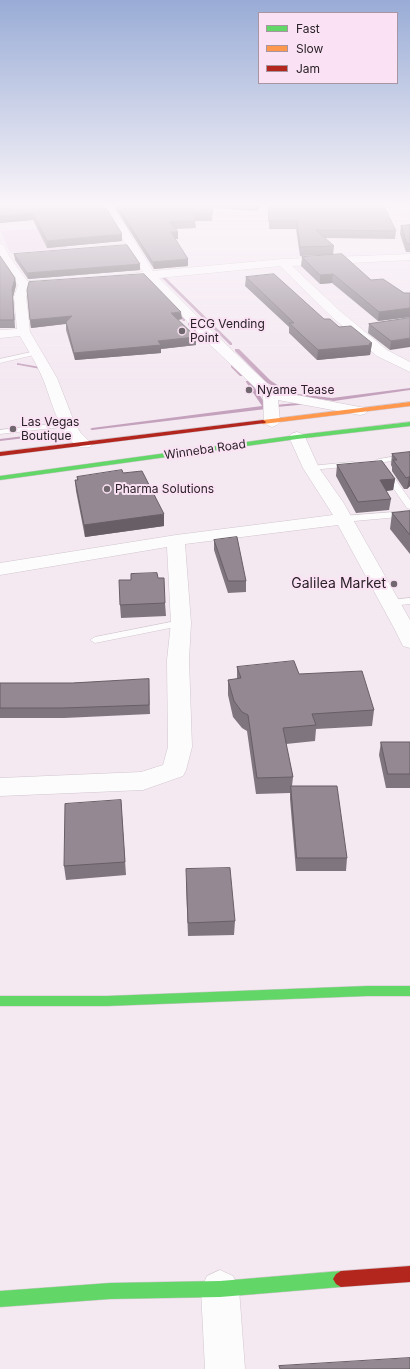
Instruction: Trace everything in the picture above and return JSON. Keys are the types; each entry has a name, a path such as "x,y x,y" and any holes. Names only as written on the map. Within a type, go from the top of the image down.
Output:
{"main road":[{"name":"Winneba Road","path":"0,454 410,404"},
{"name":"Winneba Road","path":"0,478 297,437 410,424"},
{"path":"0,1001 107,1001 367,991 410,991"},
{"path":"0,1299 110,1291 220,1289 410,1274"}],"street":[{"path":"11,267 24,285"},
{"path":"144,267 209,336 270,394 360,411"},
{"path":"106,279 232,267"},
{"path":"287,267 382,354 410,368"},
{"path":"24,285 70,282"},
{"path":"24,285 20,297 24,332 50,378 74,436 84,444"},
{"path":"354,329 368,327"},
{"path":"0,334 24,332"},
{"path":"270,394 272,422"},
{"path":"297,437 311,468 334,502 391,603 410,642"},
{"path":"0,569 176,540 343,519"},
{"path":"0,787 143,781 174,770 180,747 178,660 181,623 176,540"},
{"path":"220,1289 225,1369"}],"lane":[{"path":"0,361 36,353"},
{"path":"0,432 68,424"},
{"path":"410,456 375,462 410,506"},
{"path":"311,468 356,464"},
{"path":"343,519 410,513"},
{"path":"391,603 410,601"},
{"path":"94,640 181,623"}],"building":[{"path":"0,267 7,267 15,278 12,289 14,320 0,320"},
{"path":"23,267 104,267 27,273"},
{"path":"312,267 356,267 371,280 383,279 404,293 410,293 410,308 379,312 333,274 320,275"},
{"path":"144,274 181,312 171,313 196,337 158,341 161,345 74,353 66,322 72,316 30,320 27,290 29,282"},
{"path":"274,274 324,319 330,319 339,327 351,326 372,343 369,344 371,345 318,350 289,323 294,323 246,277"},
{"path":"410,318 410,338 391,341 369,324"},
{"path":"410,452 410,476 406,478 393,460 397,460 392,454"},
{"path":"382,461 395,479 380,480 391,499 358,502 337,465"},
{"path":"122,470 123,473 142,471 164,514 84,525 75,480 78,480 77,477"},
{"path":"410,511 410,535 392,513"},
{"path":"237,537 246,581 228,581 214,540"},
{"path":"157,573 158,578 164,578 165,603 120,605 119,580 131,580 131,574"},
{"path":"294,661 299,674 362,671 374,710 312,714 316,725 283,728 293,777 257,778 248,715 242,712 234,701 228,680 241,678 237,667"},
{"path":"149,679 149,705 63,708 0,708 0,683 72,683"},
{"path":"381,742 410,742 410,774 388,774"},
{"path":"291,786 337,786 347,858 297,858"},
{"path":"121,800 125,862 64,866 65,804"},
{"path":"230,868 235,921 188,923 186,869"},
{"path":"410,1358 410,1369 280,1369 279,1366"}],"waterway":[{"path":"162,276 231,344"},
{"path":"176,311 184,320"},
{"path":"189,324 208,342"},
{"path":"237,350 268,381 288,394 332,400"},
{"path":"19,364 46,369"},
{"path":"233,366 242,375"},
{"path":"248,382 266,407"},
{"path":"332,400 410,389"},
{"path":"276,406 307,403"},
{"path":"92,429 266,407"},
{"path":"0,440 57,433"}],"traffic: fast":[{"path":"0,478 297,437 410,424"},
{"path":"0,1001 107,1001 367,991 410,991"},
{"path":"0,1299 110,1291 220,1289 341,1279"}],"traffic: slow":[{"path":"263,422 410,404"}],"traffic: jam":[{"path":"0,454 263,422"},
{"path":"341,1279 410,1274"}],"place":[{"name":"ECG Vending Point","path":"182,331"},
{"name":"Nyame Tease","path":"249,390"},
{"name":"Las Vegas Boutique","path":"13,429"},
{"name":"Pharma Solutions","path":"107,489"},
{"name":"Galilea Market","path":"394,584"}]}
